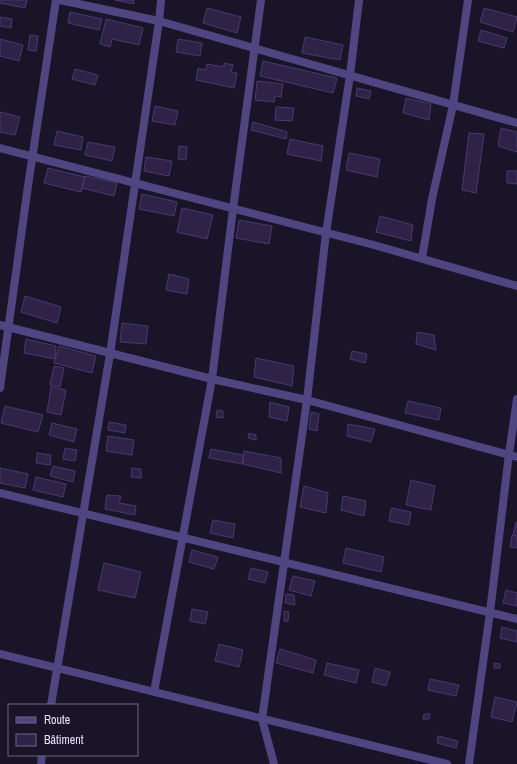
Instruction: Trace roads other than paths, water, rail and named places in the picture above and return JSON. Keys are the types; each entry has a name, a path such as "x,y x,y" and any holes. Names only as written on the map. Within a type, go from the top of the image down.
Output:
{"street":[{"path":"0,388 4,326 56,0"},
{"path":"60,0 159,21 517,123"},
{"path":"51,704 110,354 161,0"},
{"path":"154,692 212,379 261,0"},
{"path":"274,764 262,719 306,400 326,233 350,76 359,0"},
{"path":"422,258 432,199 452,105 468,0"},
{"path":"0,148 422,258 517,286"},
{"path":"4,326 212,379 306,400 513,455"},
{"path":"469,764 513,455 517,399"},
{"path":"0,493 517,619"},
{"path":"0,654 447,764"}]}
